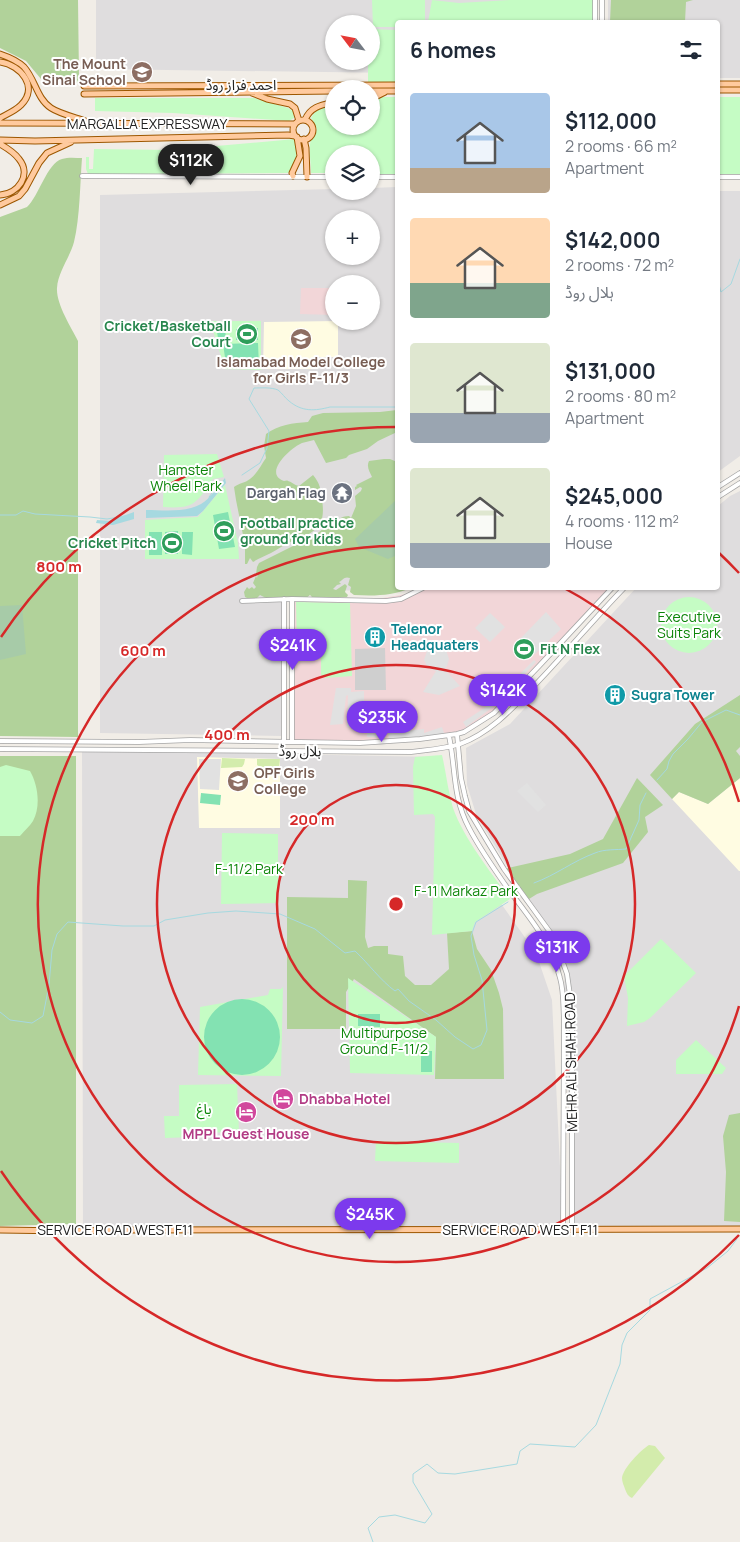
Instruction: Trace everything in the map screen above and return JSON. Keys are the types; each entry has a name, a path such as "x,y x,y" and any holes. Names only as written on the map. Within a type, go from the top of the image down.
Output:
{"main road":[{"path":"0,54 10,57 23,66 43,100 51,108 90,123"},
{"path":"0,62 13,65 19,70 27,80 28,95 20,106 0,118"},
{"path":"720,84 740,84"},
{"name":"احمد فراز روڈ","path":"84,94 251,92 395,85"},
{"name":"احمد فراز روڈ","path":"84,86 308,88 325,90"},
{"path":"720,90 740,90"},
{"path":"380,91 395,91"},
{"path":"380,94 387,91"},
{"path":"251,92 267,99 290,104 295,108 297,123 293,131 300,156 292,173 293,176"},
{"path":"297,123 305,120 310,110 325,105"},
{"path":"296,137 304,139 312,133 310,123 305,120"},
{"name":"MARGALLA EXPRESSWAY","path":"0,123 297,123"},
{"name":"MARGALLA EXPRESSWAY","path":"0,140 76,140 288,134 296,137"},
{"path":"304,139 308,176"},
{"path":"0,205 19,196 26,189 39,163 47,154 60,146 76,140"},
{"path":"0,144 12,151 20,159 24,168 24,178 18,188 8,195 0,195"},
{"name":"SERVICE ROAD WEST F11","path":"0,1230 68,1232 133,1230 740,1230"}],"street":[{"path":"595,0 595,20"},
{"path":"602,0 602,20"},
{"path":"82,176 325,177"},
{"path":"380,177 395,177"},
{"path":"720,177 740,177"},
{"path":"720,486 740,473"},
{"path":"720,496 740,483"},
{"path":"242,600 386,601 401,599 419,590"},
{"name":"ہلال روڈ","path":"0,740 138,742 190,740 360,743 449,736 464,732 494,713 610,590"},
{"name":"ہلال روڈ","path":"0,749 401,752 432,750 451,746 478,736 504,718 569,650 622,590"},
{"path":"284,599 284,742"},
{"path":"292,599 292,742"},
{"name":"MEHR ALI SHAH ROAD","path":"457,734 464,796 470,811 504,869 550,932 567,974 572,1009 572,1230"},
{"name":"MEHR ALI SHAH ROAD","path":"449,736 455,790 468,828 498,875 543,936 552,953 561,978 564,1020 563,1230"}],"shaded area":[{"path":"96,0 587,0 587,20 395,20 395,73 96,69"},
{"path":"608,0 740,0 740,78 720,78 720,20 608,20"},
{"path":"395,187 395,588 373,591 282,589 281,736 100,733 100,195 325,189 325,200 380,200 380,188"},
{"path":"720,191 740,191 740,456 720,471"},
{"path":"301,288 325,288 325,315 300,314"},
{"name":"Islamabad Model College for Girls F-11/3","path":"325,321 325,330 338,330 338,357 316,357 316,369 263,369 264,322"},
{"path":"740,491 740,1227 572,1229 564,969 541,923 476,814 467,785 466,748 510,724 634,590 720,590 720,504"},
{"path":"415,590 609,590 494,713 457,734 367,742 294,741 295,600 383,598 406,594"},
{"path":"546,612 561,629 535,654 520,639"},
{"path":"490,613 505,627 490,642 475,628"},
{"path":"433,646 439,646 446,650 449,659 444,669 460,686 439,695 423,692 436,671 428,668 424,660 427,651"},
{"path":"385,648 386,690 355,690 355,649"},
{"path":"534,660 536,662 497,704 466,727 463,722 489,705"},
{"path":"336,688 351,688 351,692 364,691 364,727 362,729 347,727 348,695 346,696 343,724 330,725"},
{"path":"442,727 444,733 439,735 389,739 388,730 424,729 424,733"},
{"path":"367,728 383,728 382,738 367,737"},
{"path":"82,750 437,757 445,796 490,888 536,953 552,1000 563,1229 83,1231"},
{"name":"OPF Girls College","path":"197,757 280,759 280,828 199,828"},
{"path":"199,759 221,759 219,790 200,789"},
{"path":"740,778 739,871 672,799 679,792 708,804"},
{"path":"527,783 546,805 538,812 517,791"}],"green space":[{"path":"0,0 78,0 78,82 75,84 45,82 26,61 0,48"},
{"path":"372,0 425,0 425,20 395,20 395,27 380,27 380,15 373,15"},
{"path":"432,0 459,3 510,0 595,0 595,20 428,20"},
{"path":"611,0 693,0 686,2 685,20 610,20"},
{"path":"380,29 395,30 395,85 380,85 380,80 368,80 368,70 380,70"},
{"path":"395,97 395,174 380,174 380,145 325,145 325,173 311,173 310,144 316,132 316,127 311,118 321,108 325,107 325,135 380,135 380,98"},
{"path":"720,97 740,97 740,174 720,174"},
{"path":"95,98 254,98 288,108 293,111 294,118 289,121 173,113 95,111"},
{"path":"295,139 296,157 294,165 288,173 88,174 86,169 86,157 89,157 89,169 93,169 94,149 171,150"},
{"path":"67,158 82,158 76,232 57,288 61,308 78,341 78,737 0,736 0,217 27,207 47,173 57,162"},
{"path":"210,321 261,321 261,370 225,369"},
{"path":"224,324 226,337 218,338 216,326"},
{"name":"Cricket/Basketball Court","path":"258,328 258,340 236,340 236,329"},
{"path":"258,343 259,367 226,364 223,344"},
{"path":"395,410 395,433 367,449 349,455 346,458 326,463 314,440 297,445 286,455 277,467 278,477 299,486 313,475 321,490 323,510 320,525 310,533 253,562 250,558 247,564 245,564 245,545 234,487 252,477 266,458 264,446 266,434 286,425 308,422 312,416 323,413"},
{"name":"Hamster Wheel Park","path":"217,454 224,477 213,479 198,499 188,506 163,507 164,455"},
{"path":"390,459 395,461 395,590 405,590 383,595 354,595 350,592 351,587 348,585 350,578 344,578 339,582 341,584 333,589 336,590 345,584 347,586 345,592 348,595 347,597 314,599 310,595 305,599 266,598 260,595 257,598 249,599 245,597 244,592 247,587 254,589 256,587 253,583 256,576 257,578 258,574 256,574 259,563 295,545 303,545 324,528 332,526 341,518 349,516 351,518 356,506 355,496 362,488 360,487 355,490 356,485 372,477 368,467 369,461"},
{"path":"225,485 238,543 239,559 145,559 145,520 198,517"},
{"path":"395,501 395,556 388,559 359,547 355,539"},
{"name":"Football practice ground for kids","path":"228,512 235,547 219,549 213,515"},
{"name":"Cricket Pitch","path":"178,531 178,554 165,554 165,532"},
{"path":"149,532 162,532 162,555 149,555"},
{"path":"182,532 193,532 192,555 182,554"},
{"name":"Executive Suits Park","path":"683,597 695,597 705,601 713,609 717,625 713,641 705,649 695,653 683,653 673,649 665,641 661,631 661,619 665,609 673,601"},
{"path":"296,602 350,603 352,676 326,678 321,675 321,652 297,650"},
{"path":"22,605 26,654 0,660 0,606"},
{"path":"740,695 740,747 736,751 740,756 740,778 708,804 679,792 672,799 650,775 695,724"},
{"name":"F-11 Markaz Park","path":"442,755 451,802 458,820 478,855 510,899 475,922 472,931 432,935 435,817 433,814 414,815 413,767 415,757"},
{"path":"0,756 76,756 76,1224 0,1226"},
{"path":"222,758 245,759 242,767 221,768"},
{"path":"257,759 280,759 279,768 260,767 257,765"},
{"path":"6,765 30,771 37,789 38,802 35,815 32,823 20,836 0,836 0,767"},
{"path":"637,778 663,805 645,817 648,832 623,863 537,894 529,899 504,869 570,854 603,839"},
{"path":"201,793 221,795 220,805 200,803"},
{"name":"F-11/2 Park","path":"222,833 278,834 278,903 221,904"},
{"path":"348,880 367,881 365,937 368,948 388,946 388,954 403,956 405,976 415,985 431,985 449,969 447,933 472,931 477,949 491,970 503,1009 504,1079 435,1079 436,1037 354,979 346,992 346,1029 287,1029 287,897 348,898"},
{"path":"661,939 696,973 650,1018 644,1022 627,1026 628,998 624,976"},
{"name":"Multipurpose Ground F-11/2","path":"348,978 436,1037 434,1075 350,1073"},
{"path":"283,987 281,1076 198,1075 200,1007 268,995 270,989 281,989"},
{"path":"235,999 249,999 263,1005 274,1016 280,1030 277,1052 269,1064 249,1075 235,1075 221,1069 210,1058 204,1044 204,1030 210,1016 221,1005"},
{"path":"358,1014 380,1014 380,1027 358,1026"},
{"path":"696,1040 726,1068 722,1074 676,1074 676,1060"},
{"path":"421,1051 432,1051 432,1072 421,1072"},
{"name":"باغ","path":"237,1084 239,1132 193,1133 193,1137 165,1138 164,1116 179,1116 179,1085"},
{"path":"740,1113 740,1222 724,1221 726,1172 723,1136 729,1115"},
{"path":"376,1141 459,1143 459,1163 375,1161"},
{"path":"649,1445 655,1446 665,1458 632,1498 628,1495 624,1485 623,1474 633,1460"}],"water":[{"path":"225,478 226,483 197,516 146,518 146,510 181,510 201,504 211,496"},
{"path":"134,512 134,519 113,525 96,523 97,520 109,521"}],"waterway":[{"path":"720,288 721,292 731,284 740,259"},
{"path":"242,475 260,463 267,448 269,431 249,399 254,388 278,390 294,405 309,410 330,407 395,407"},
{"path":"209,497 220,483"},
{"path":"0,515 16,515 23,511 35,514 107,519 125,516"},
{"path":"657,780 667,769 673,754 702,722 726,710 740,715"},
{"path":"534,883 595,853 606,850 626,849 639,820 640,805 646,793"},
{"path":"0,1012 10,1020 32,1023 43,1016 49,985 52,950 57,934 68,922 154,926 165,920 208,913 236,911 280,914 315,929 345,953 355,951 390,987 395,991 398,989 409,1001 473,1049 481,1045 487,1030 482,980 474,955 471,936 476,922 508,902"},
{"path":"373,1542 368,1528 379,1517 395,1515 425,1523 432,1514 413,1482 413,1474 427,1464 438,1473 455,1474 517,1464 520,1451 530,1444 575,1447 596,1425 620,1364 622,1345 627,1333 650,1310 650,1299 707,1268 728,1251 737,1239"}],"place":[{"name":"The Mount Sinai School","path":"142,72"},
{"name":"Cricket/Basketball Court","path":"247,334"},
{"name":"Islamabad Model College for Girls F-11/3","path":"301,339"},
{"name":"Dargah Flag","path":"342,493"},
{"name":"Football practice ground for kids","path":"224,531"},
{"name":"Cricket Pitch","path":"172,543"},
{"name":"Telenor Headquaters","path":"375,637"},
{"name":"Fit N Flex","path":"524,649"},
{"name":"Sugra Tower","path":"615,695"},
{"name":"OPF Girls College","path":"238,781"},
{"name":"Dhabba Hotel","path":"283,1099"},
{"name":"MPPL Guest House","path":"246,1112"}]}
